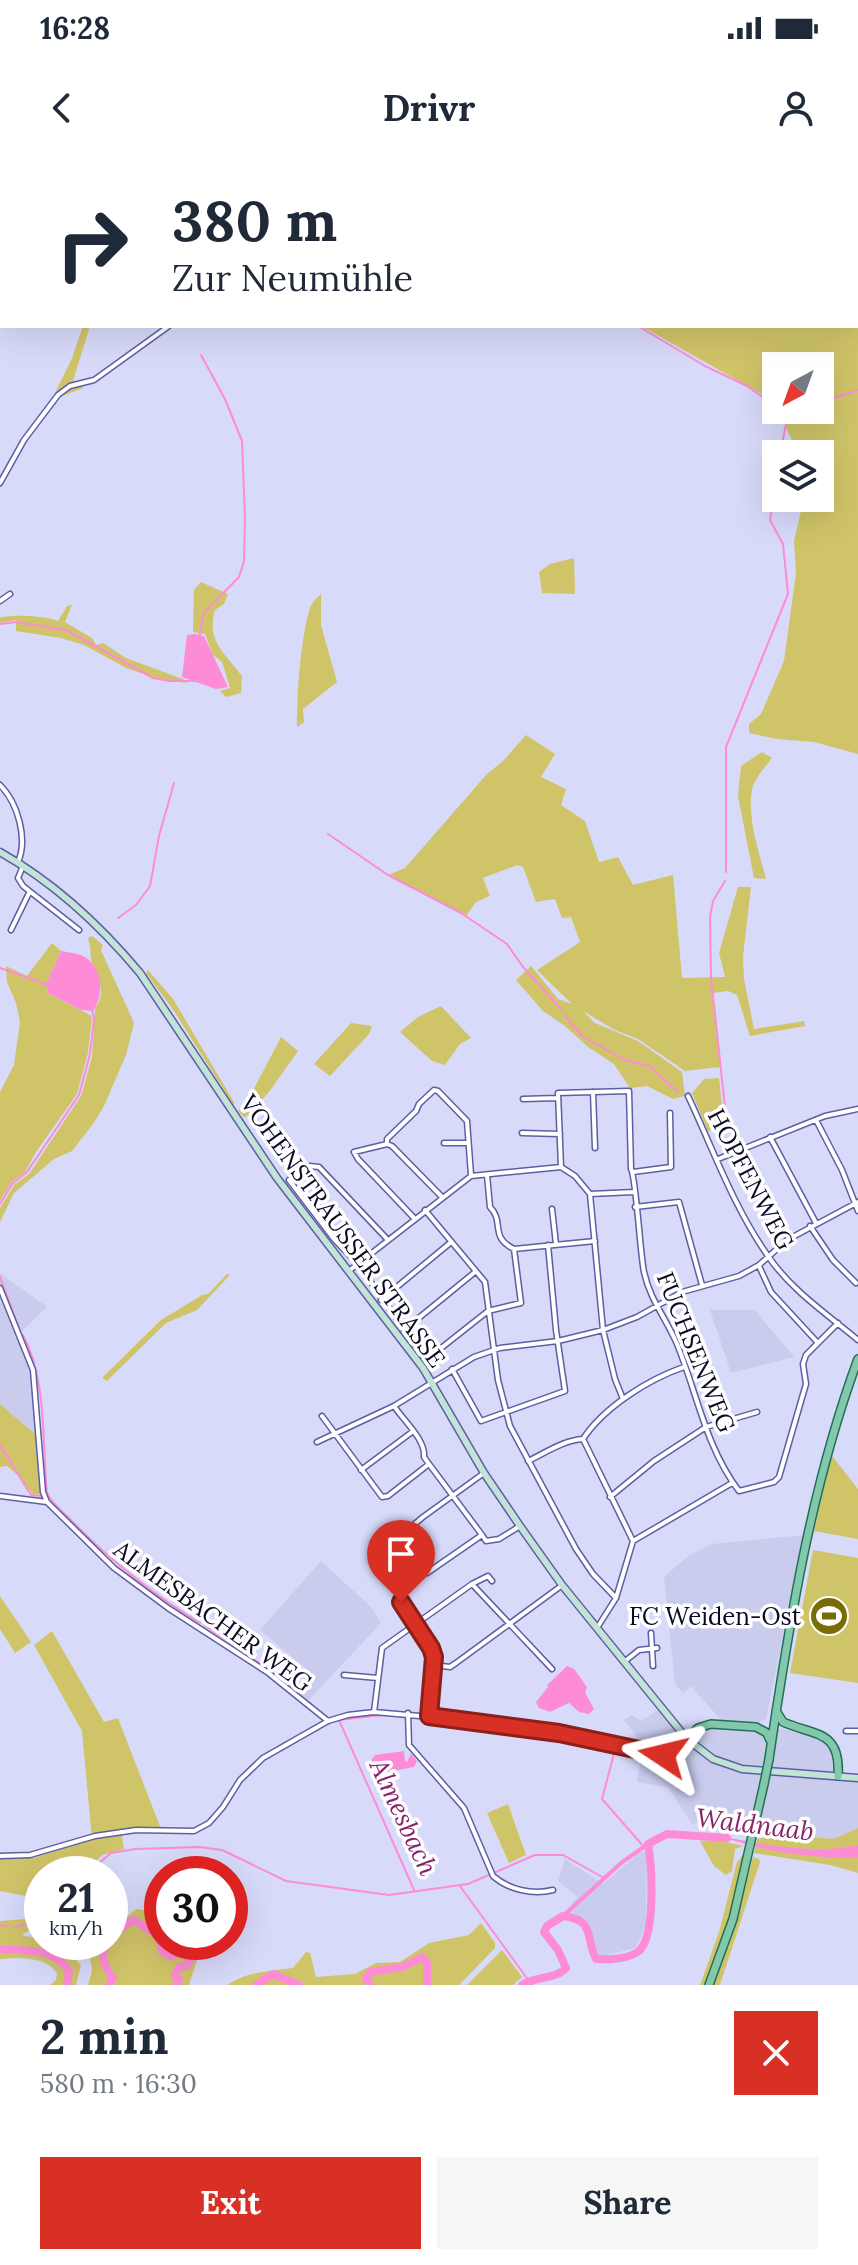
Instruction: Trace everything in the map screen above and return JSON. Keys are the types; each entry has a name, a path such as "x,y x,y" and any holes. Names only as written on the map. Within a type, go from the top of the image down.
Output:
{"main road":[{"name":"VOHENSTRAUSSER STRASSE","path":"0,852 73,902 140,973 269,1166 432,1382 484,1473 562,1585 687,1739 713,1759 729,1766 858,1778"},
{"path":"709,1985 733,1919 748,1862 823,1466 858,1359"},
{"path":"776,1709 780,1719 792,1726 813,1730 828,1739 837,1755 838,1776"},
{"path":"687,1739 700,1727 711,1724 756,1727 765,1724 776,1709"},
{"path":"771,1742 780,1729 792,1726"},
{"path":"756,1727 767,1733 771,1742"}],"street":[{"path":"0,483 24,440 58,395 70,386 94,380 166,328"},
{"path":"0,601 10,594"},
{"path":"0,785 10,795 16,811 22,853 18,878 29,893 79,930"},
{"path":"11,930 29,893"},
{"path":"387,1144 387,1139 416,1111 419,1104 434,1090 438,1091 467,1121 471,1176"},
{"name":"FUCHSENWEG","path":"523,1099 558,1098 558,1093 629,1091 631,1169 643,1270 656,1306 673,1335 706,1427 732,1482"},
{"path":"593,1092 595,1148"},
{"name":"HOPFENWEG","path":"688,1096 768,1257 800,1291 858,1340"},
{"path":"558,1098 561,1167"},
{"path":"717,1159 816,1120 858,1109"},
{"path":"633,1172 671,1167 670,1113"},
{"path":"816,1120 842,1170 858,1211"},
{"path":"522,1133 560,1134"},
{"path":"770,1137 816,1223"},
{"path":"444,1143 468,1143"},
{"path":"414,1218 354,1152 387,1144 392,1146 442,1197"},
{"name":"VOHENSTRAUSSER STRASSE","path":"388,1240 319,1167 310,1166 289,1180 334,1239 358,1264 426,1360 488,1311"},
{"path":"350,1270 471,1176 561,1167 575,1176 590,1194 603,1330 623,1399"},
{"path":"487,1175 490,1207 495,1213 503,1244 514,1249 595,1241"},
{"path":"590,1194 634,1192"},
{"path":"635,1207 679,1202 702,1285"},
{"path":"317,1442 394,1406 452,1369 493,1350 558,1341 603,1330 637,1317 682,1292 739,1276 759,1265 787,1240 856,1203"},
{"path":"552,1209 556,1244"},
{"path":"425,1210 485,1282 493,1350 506,1413 558,1519 593,1574 616,1598"},
{"path":"810,1226 833,1260 856,1283"},
{"path":"381,1300 451,1242"},
{"path":"452,1369 481,1421 565,1391 548,1245"},
{"path":"488,1311 521,1303 514,1249"},
{"path":"759,1265 771,1292 818,1343"},
{"path":"404,1330 475,1272"},
{"path":"0,1288 35,1378 43,1492 47,1502 0,1496"},
{"path":"597,1628 616,1598 633,1541 732,1482 739,1491 774,1482 779,1477 806,1384 803,1364 806,1355 838,1323"},
{"path":"528,1461 566,1443 583,1439 623,1399 664,1374 684,1367"},
{"path":"394,1406 421,1443 425,1450 424,1457 486,1541 499,1539 520,1526"},
{"path":"610,1497 654,1461 706,1427 757,1412"},
{"path":"322,1416 379,1495 385,1497 429,1464"},
{"path":"361,1470 412,1432"},
{"path":"583,1439 633,1541"},
{"path":"429,1716 434,1665 431,1648 403,1608 399,1595 406,1537 410,1528 484,1473"},
{"name":"ALMESBACHER WEG","path":"47,1502 114,1568 168,1608 267,1672 328,1721"},
{"path":"402,1568 427,1573 482,1535"},
{"path":"374,1712 382,1648 487,1573 492,1581"},
{"path":"472,1584 552,1669"},
{"path":"434,1665 450,1667 562,1585"},
{"path":"651,1633 653,1666"},
{"path":"624,1662 639,1650 654,1648"},
{"path":"344,1675 378,1678"},
{"path":"0,1856 30,1855 95,1836 136,1830 194,1831 209,1823 240,1780 263,1758 328,1721 348,1715 408,1713 559,1733 652,1754 669,1753 687,1739"},
{"path":"408,1713 409,1745 464,1808 492,1874 500,1882 519,1889 541,1893 553,1890"},
{"path":"846,1731 858,1731"}],"shaded area":[{"path":"82,328 89,328 73,381 84,388 64,395 55,393"},
{"path":"645,328 858,328 858,754 814,742 749,733 749,724 761,714 784,661 796,573 794,541 801,512 834,512 834,440 792,440 786,424 834,424 834,352 762,352 762,394"},
{"path":"574,558 575,594 542,593 539,572 550,564"},
{"path":"201,582 228,594 224,604 215,610 213,630 219,646 242,676 241,693 226,697 220,691 230,688 222,662 213,655 205,634 193,632 194,590"},
{"path":"321,594 321,625 337,682 303,709 304,722 297,727 304,636 311,606"},
{"path":"72,605 65,622 92,638 96,645 103,643 126,658 188,681 158,679 126,668 84,645 16,631 16,620 0,623 0,618 12,616 58,621 67,606"},
{"path":"187,635 204,636 228,687 216,689 182,677"},
{"path":"526,735 555,754 541,777 566,789 561,805 585,821 599,862 618,857 633,885 673,875 682,978 725,977 719,953 738,887 751,887 743,957 754,1029 804,1021 805,1026 750,1036 737,995 728,991 712,993 720,1067 685,1071 638,1039 615,1030 583,1011 595,1023 638,1041 682,1072 685,1096 673,1099 647,1086 630,1088 614,1064 543,1011 516,980 531,966 558,999 572,1004 537,970 580,942 571,917 562,918 555,899 536,902 523,867 517,865 483,878 490,896 476,902 466,916 388,875 405,868 487,774"},
{"path":"762,752 772,758 753,786 751,812 766,879 754,878 738,796 741,766"},
{"path":"92,936 103,945 101,950 134,1023 126,1055 93,1124 72,1151 54,1159 14,1193 0,1222 0,1208 14,1185 29,1174 81,1096 92,1057 95,1008 101,996 91,961 88,938"},
{"path":"52,943 61,951 46,984 48,993 92,1016 88,1053 77,1094 25,1172 11,1183 0,1201 0,1092 14,1065 20,1022 7,982 6,966 27,976"},
{"path":"61,951 81,955 98,972 99,996 93,1011 81,1010 48,993 46,984"},
{"path":"148,970 173,999 234,1106 146,973"},
{"path":"441,1006 471,1038 460,1044 445,1065 432,1061 400,1032 418,1017"},
{"path":"351,1023 372,1026 369,1034 330,1076 314,1064"},
{"path":"281,1037 298,1051 269,1092 245,1118 238,1111 249,1098"},
{"path":"719,1078 724,1126 708,1131 692,1093 704,1079"},
{"path":"0,1273 47,1307 18,1335 33,1373 36,1435 0,1404"},
{"path":"227,1274 230,1275 197,1310 166,1323 107,1381 102,1378 161,1320 208,1294"},
{"path":"710,1310 755,1310 794,1357 731,1373"},
{"path":"0,1404 36,1435 41,1494 33,1495 20,1477 7,1466 0,1467"},
{"path":"829,1452 858,1489 858,1539 814,1531"},
{"path":"804,1535 766,1719 756,1723 722,1721 691,1686 683,1693 675,1684 664,1577 688,1556 712,1544"},
{"name":"FC Weiden-Ost","path":"813,1550 858,1558 858,1683 790,1673"},
{"path":"321,1561 371,1607 381,1623 306,1703 292,1691 309,1671 260,1630"},
{"path":"0,1596 31,1642 15,1653 0,1629"},
{"path":"52,1631 104,1722 118,1718 161,1829 121,1830 124,1849 101,1856 40,1856 92,1839 82,1731 34,1645"},
{"path":"567,1666 574,1669 587,1687 585,1692 594,1709 589,1714 579,1712 569,1703 550,1712 539,1708 536,1702 547,1685"},
{"path":"658,1710 685,1741 701,1727 712,1725 811,1731 825,1740 835,1757 835,1778 858,1781 858,1828 833,1839 818,1839 702,1822 692,1824 668,1787 637,1782 643,1745 624,1720 632,1715 641,1721"},
{"path":"404,1751 405,1761 411,1754 417,1761 414,1767 374,1772 370,1762 375,1755"},
{"path":"508,1804 526,1855 509,1863 487,1813"},
{"path":"858,1828 858,1873 830,1865 754,1853 757,1839 765,1837 766,1833 833,1839"},
{"path":"720,1836 806,1849 858,1845 858,1858 788,1853"},
{"path":"717,1840 743,1846 735,1849 732,1871 726,1875 714,1866 700,1841"},
{"path":"647,1850 646,1924 638,1944 635,1948 599,1957 591,1930 585,1922 575,1914 565,1912 578,1897 558,1881 565,1859 603,1884"},
{"path":"743,1855 730,1921 706,1985 700,1985 719,1932 737,1862"},
{"path":"753,1857 760,1862 720,1985 713,1985 734,1928"},
{"path":"0,1858 24,1858 24,1896 0,1891"},
{"path":"136,1909 143,1910 144,1960 197,1960 189,1985 88,1985 92,1971 90,1960 128,1960 128,1916"},
{"path":"24,1919 24,1959 0,1959 0,1921"},
{"path":"481,1923 495,1943 495,1948 459,1985 228,1985 250,1975 293,1968 306,1952 310,1953 316,1977 355,1974 376,1963 400,1962 429,1943 469,1935"},
{"path":"502,1950 522,1977 513,1985 467,1985"},
{"path":"31,1960 76,1960 81,1965 76,1985 50,1985 56,1980 57,1973 39,1961"}],"waterway":[{"path":"641,328 762,396"},
{"path":"200,635 203,614 239,577 244,561 245,518 242,441 225,399 201,355"},
{"path":"834,398 858,390"},
{"path":"783,440 786,424"},
{"path":"726,872 726,747 788,594 783,544 770,520 771,512"},
{"path":"0,624 16,622 66,630 153,678 195,681"},
{"path":"118,918 136,905 150,886 159,836 174,783"},
{"path":"328,834 388,875 461,913 507,944 561,1009"},
{"path":"725,881 713,901 710,917 711,977 726,1117"},
{"name":"Almesbach","path":"0,968 48,985"},
{"name":"Almesbach","path":"0,1204 12,1184 27,1172 79,1095 90,1054 92,1010"},
{"path":"565,1016 582,1036 625,1060 649,1066 678,1092"},
{"path":"0,1277 20,1331"},
{"name":"Almesbach","path":"23,1335 31,1352 40,1391 49,1497 116,1563 200,1623"},
{"name":"Almesbach","path":"0,1445 31,1495 41,1496"},
{"name":"Almesbach","path":"204,1625 226,1640"},
{"name":"Almesbach","path":"229,1642 242,1651"},
{"name":"Almesbach","path":"245,1653 249,1656"},
{"name":"Almesbach","path":"252,1658 264,1667"},
{"name":"Almesbach","path":"382,1715 339,1720 414,1890"},
{"path":"437,1719 491,1726"},
{"path":"615,1750 602,1799 644,1847"},
{"name":"Waldnaab","path":"522,1985 566,1968 558,1950 544,1932 547,1926 563,1916 581,1921 585,1926 596,1959 624,1957 639,1951 648,1931 650,1916 648,1844 667,1834 727,1838"},
{"name":"Almesbach","path":"563,1916 621,1863 648,1844"},
{"path":"107,1856 135,1849 199,1847 222,1850 286,1881 389,1895 468,1884 535,1855 563,1855 604,1878"},
{"name":"Almesbach","path":"460,1886 529,1981"},
{"name":"Waldnaab","path":"128,1924 135,1920 153,1932 159,1939 162,1951 170,1956 179,1954 191,1960 186,1966 179,1967 175,1976 179,1980 176,1985"},
{"path":"15,1927 24,1924"},
{"path":"0,1925 6,1926"},
{"name":"Waldnaab","path":"0,1949 38,1952 55,1957 69,1971 67,1985"},
{"name":"Waldnaab","path":"370,1985 366,1978 370,1972 402,1967 423,1957 427,1963 427,1985"},
{"name":"Waldnaab","path":"104,1960 113,1978 109,1985"},
{"name":"Waldnaab","path":"256,1985 273,1974 299,1985"}],"place":[{"name":"FC Weiden-Ost","path":"829,1616"}],"route":[{"path":"401,1602 434,1657 429,1716 559,1733 663,1755"}]}
